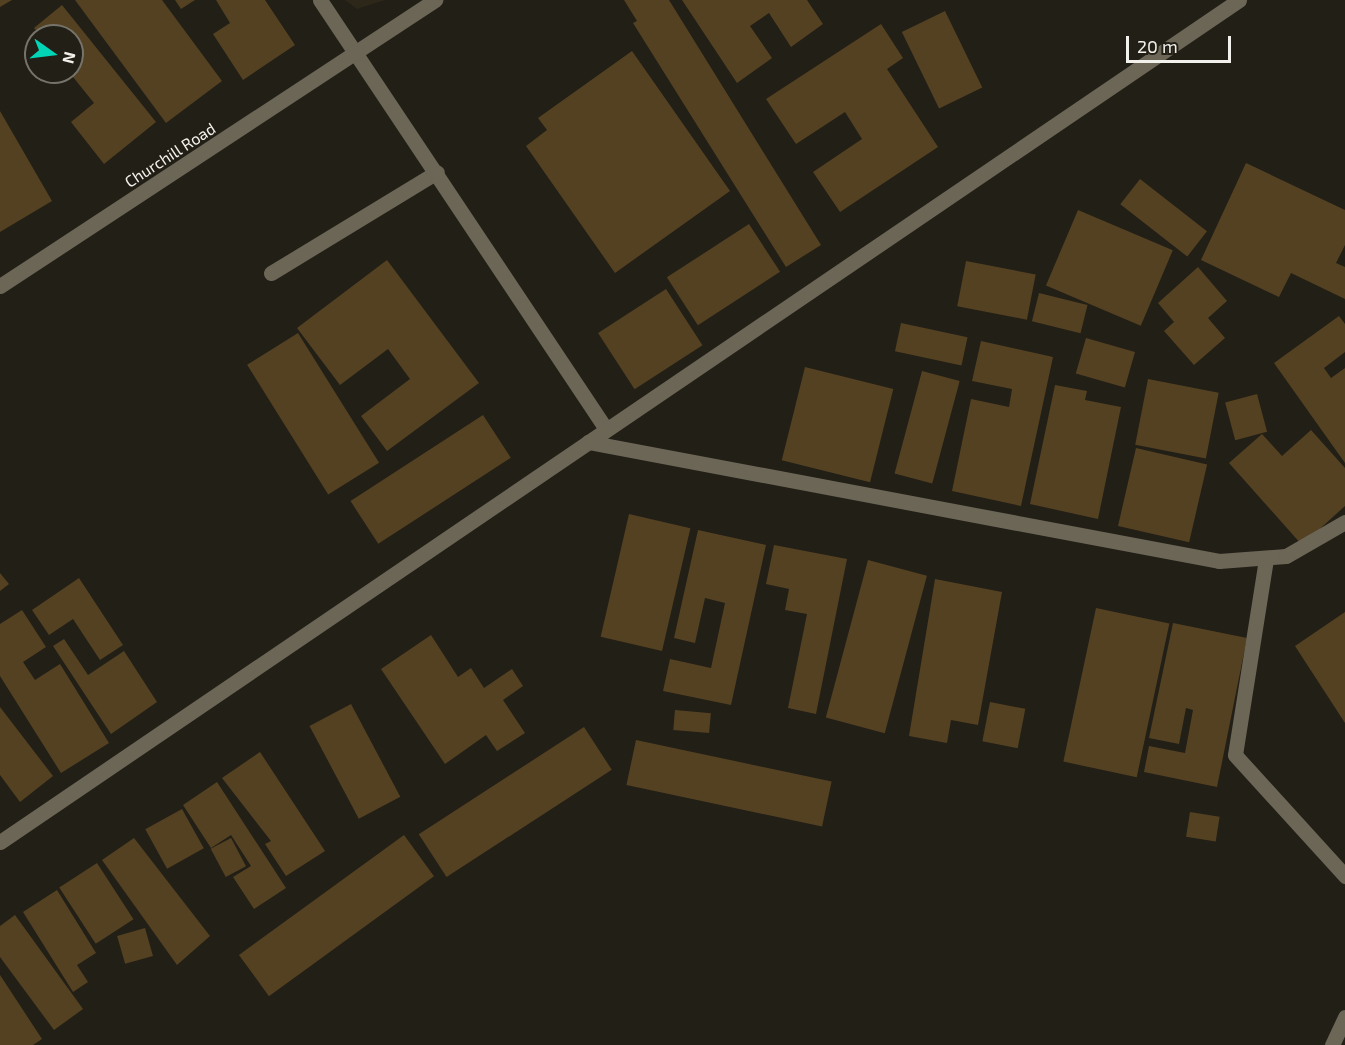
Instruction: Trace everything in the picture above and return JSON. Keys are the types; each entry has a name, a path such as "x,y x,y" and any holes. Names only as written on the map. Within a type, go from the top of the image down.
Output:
{"street":[{"path":"320,0 359,55 606,429"},
{"name":"Churchill Road","path":"0,286 359,55 435,0"},
{"path":"0,842 1239,0"},
{"path":"272,273 437,172"},
{"path":"588,442 1219,561 1286,556 1345,522"},
{"path":"1266,559 1235,755 1345,876"},
{"path":"1332,1045 1345,1017"}],"shaded area":[{"path":"345,0 385,0 357,9"}],"building":[{"path":"0,0 12,0 0,7"},
{"path":"75,0 162,0 222,81 166,123"},
{"path":"175,0 195,0 181,9"},
{"path":"216,0 265,0 295,45 243,80 213,34 230,23"},
{"path":"624,0 669,0 821,245 786,267 633,23 637,21"},
{"path":"682,0 807,0 823,24 791,47 769,13 750,26 772,58 737,83"},
{"path":"62,5 77,24 39,24"},
{"path":"945,11 982,87 939,108 902,32"},
{"path":"881,24 903,58 887,69 938,147 840,212 813,172 862,139 845,112 796,144 766,99"},
{"path":"84,32 156,122 104,164 71,122 94,103 79,84 84,84"},
{"path":"632,51 730,191 615,273 526,146 547,130 538,118"},
{"path":"0,111 52,201 0,232"},
{"path":"1246,163 1345,210 1345,245 1336,263 1345,267 1345,299 1291,273 1279,297 1201,260"},
{"path":"1140,179 1207,231 1187,257 1120,204"},
{"path":"1078,210 1173,250 1141,326 1046,285"},
{"path":"749,224 780,272 698,325 667,277"},
{"path":"387,260 479,383 387,451 361,416 410,379 388,349 340,385 297,328"},
{"path":"966,261 1036,275 1027,320 957,306"},
{"path":"1198,267 1227,301 1208,318 1225,338 1194,365 1164,331 1174,322 1158,303"},
{"path":"666,289 702,345 635,389 598,333"},
{"path":"1039,293 1088,305 1080,333 1032,321"},
{"path":"1339,316 1345,324 1345,352 1324,368 1331,378 1345,368 1345,463 1274,363"},
{"path":"901,323 968,337 961,366 895,351"},
{"path":"298,333 379,463 328,495 247,365"},
{"path":"1086,338 1135,352 1125,388 1076,374"},
{"path":"981,341 1053,357 1021,506 952,491 971,399 1009,407 1012,389 972,381"},
{"path":"805,367 893,389 870,482 782,460"},
{"path":"922,371 960,381 932,483 895,473"},
{"path":"1148,379 1219,393 1206,459 1135,445"},
{"path":"1055,385 1087,391 1085,400 1121,407 1098,519 1030,504"},
{"path":"1257,394 1267,432 1235,440 1225,403"},
{"path":"483,415 511,458 378,544 350,501"},
{"path":"1311,430 1345,468 1345,506 1302,545 1229,463 1262,434 1282,456"},
{"path":"1136,448 1207,464 1189,542 1118,526"},
{"path":"629,514 690,528 662,651 601,637"},
{"path":"698,530 766,545 731,705 663,691 670,659 711,668 725,603 705,598 695,643 674,638"},
{"path":"774,545 847,559 816,714 788,708 807,614 785,610 789,589 766,584"},
{"path":"868,560 927,576 885,733 826,717"},
{"path":"0,573 9,584 0,591"},
{"path":"79,578 123,645 100,660 73,619 49,635 32,610"},
{"path":"935,579 1002,592 978,725 951,720 947,743 909,736"},
{"path":"1096,608 1169,624 1137,777 1063,762"},
{"path":"22,610 46,647 23,662 35,680 60,664 109,743 61,773 0,676 0,624"},
{"path":"1345,612 1345,723 1295,646"},
{"path":"1173,623 1247,638 1217,787 1144,772 1149,746 1185,753 1193,710 1186,708 1179,744 1149,738"},
{"path":"431,635 458,677 471,668 484,688 512,669 523,686 503,700 525,733 497,751 486,735 445,764 381,669"},
{"path":"64,639 88,675 124,651 157,702 111,734 53,646"},
{"path":"990,702 1025,709 1018,748 982,741"},
{"path":"351,704 400,797 359,819 310,726"},
{"path":"0,707 53,776 20,802 0,775"},
{"path":"675,710 711,713 709,733 673,730"},
{"path":"584,727 612,770 447,877 419,834"},
{"path":"636,740 832,782 822,827 626,785"},
{"path":"260,752 325,851 286,876 265,844 271,841 222,778"},
{"path":"217,782 286,888 254,909 233,877 251,866 231,835 211,848 183,805"},
{"path":"182,809 204,848 167,869 145,829"},
{"path":"1190,812 1220,817 1216,841 1186,837"},
{"path":"404,835 434,876 269,996 239,955"},
{"path":"134,838 210,936 177,965 102,860"},
{"path":"231,838 246,866 226,877 211,849"},
{"path":"97,863 133,919 96,944 59,888"},
{"path":"57,890 96,953 77,965 88,982 73,992 23,912"},
{"path":"15,915 83,1009 54,1030 0,957 0,926"},
{"path":"145,928 153,956 125,964 117,936"},
{"path":"0,975 42,1039 33,1045 0,1045"}]}
